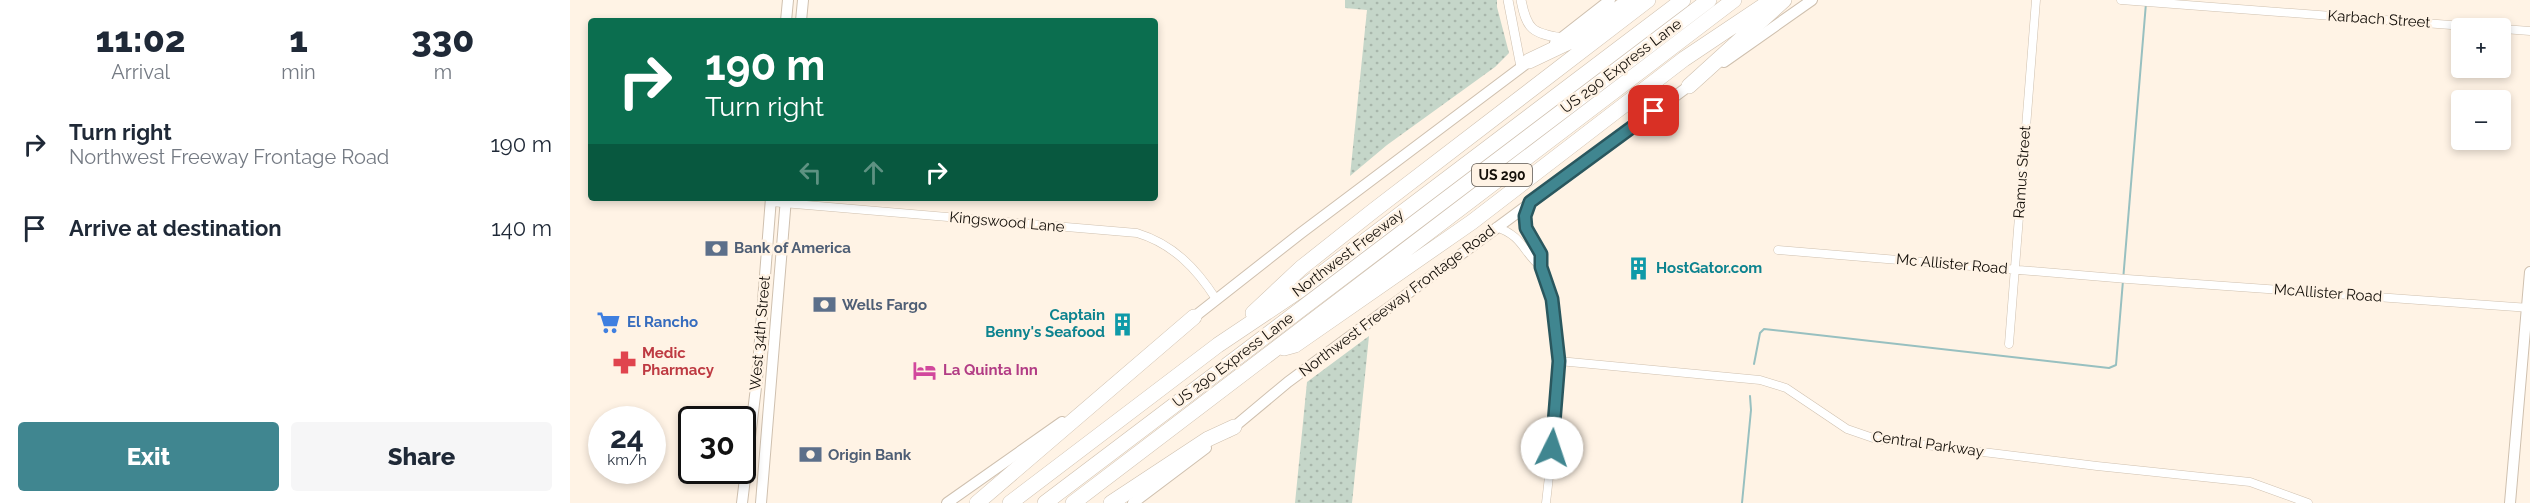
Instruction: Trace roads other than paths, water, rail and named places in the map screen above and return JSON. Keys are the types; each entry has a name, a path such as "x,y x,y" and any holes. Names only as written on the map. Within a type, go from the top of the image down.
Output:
{"highway":[{"path":"1525,64 1569,42 1631,0"},
{"path":"1218,345 1301,268 1563,68 1648,0"},
{"name":"Northwest Freeway","path":"1010,503 1218,345 1300,290 1683,0"},
{"name":"US 290 Express Lane","path":"1045,503 1709,0"},
{"name":"Northwest Freeway","path":"1073,503 1734,0"},
{"path":"1271,351 1295,345 1428,254 1684,59 1772,0"},
{"path":"1689,86 1784,0"},
{"path":"977,503 1194,317"},
{"path":"1110,503 1208,439 1234,427"}],"main road":[{"path":"786,18 788,0"},
{"path":"801,18 803,0"},
{"path":"947,503 1079,410 1216,299 1610,0"},
{"name":"Northwest Freeway Frontage Road","path":"1133,503 1234,427 1288,382 1496,227 1689,86 1812,0"},
{"name":"West 34th Street","path":"753,406 771,201"},
{"name":"West 34th Street","path":"761,503 786,201"},
{"path":"765,271 779,271"},
{"path":"2510,503 2529,308 2530,272"},
{"path":"756,466 764,467"},
{"name":"West 34th Street","path":"742,503 745,484"}],"street":[{"path":"1508,0 1525,64"},
{"path":"1521,0 1525,20 1533,31 1562,38"},
{"name":"Ramus Street","path":"2009,344 2036,0"},
{"name":"Karbach Street","path":"2121,0 2530,31"},
{"name":"Kingswood Lane","path":"786,201 1137,233 1151,237 1185,259 1216,299"},
{"path":"1530,202 1525,216 1526,228 1541,254 1541,267 1552,299 1559,361 1545,503"},
{"path":"1496,227 1512,233 1541,267"},
{"name":"Mc Allister Road","path":"1778,250 2127,279"},
{"name":"McAllister Road","path":"2127,279 2529,308"},
{"name":"Central Parkway","path":"1559,361 1760,380 1786,388 1847,429 1876,439 2250,482 2308,503"}],"waterway":[{"path":"1754,364 1760,333 1764,329 2109,368 2116,365 2146,3"},
{"path":"1742,503 1751,410 1750,396"}],"place":[{"name":"Bank of America","path":"716,248"},
{"name":"HostGator.com","path":"1638,268"},
{"name":"Wells Fargo","path":"824,305"},
{"name":"El Rancho","path":"609,322"},
{"name":"Captain Benny's Seafood","path":"1123,324"},
{"name":"Medic Pharmacy","path":"624,362"},
{"name":"La Quinta Inn","path":"925,370"},
{"name":"Origin Bank","path":"810,455"}]}
